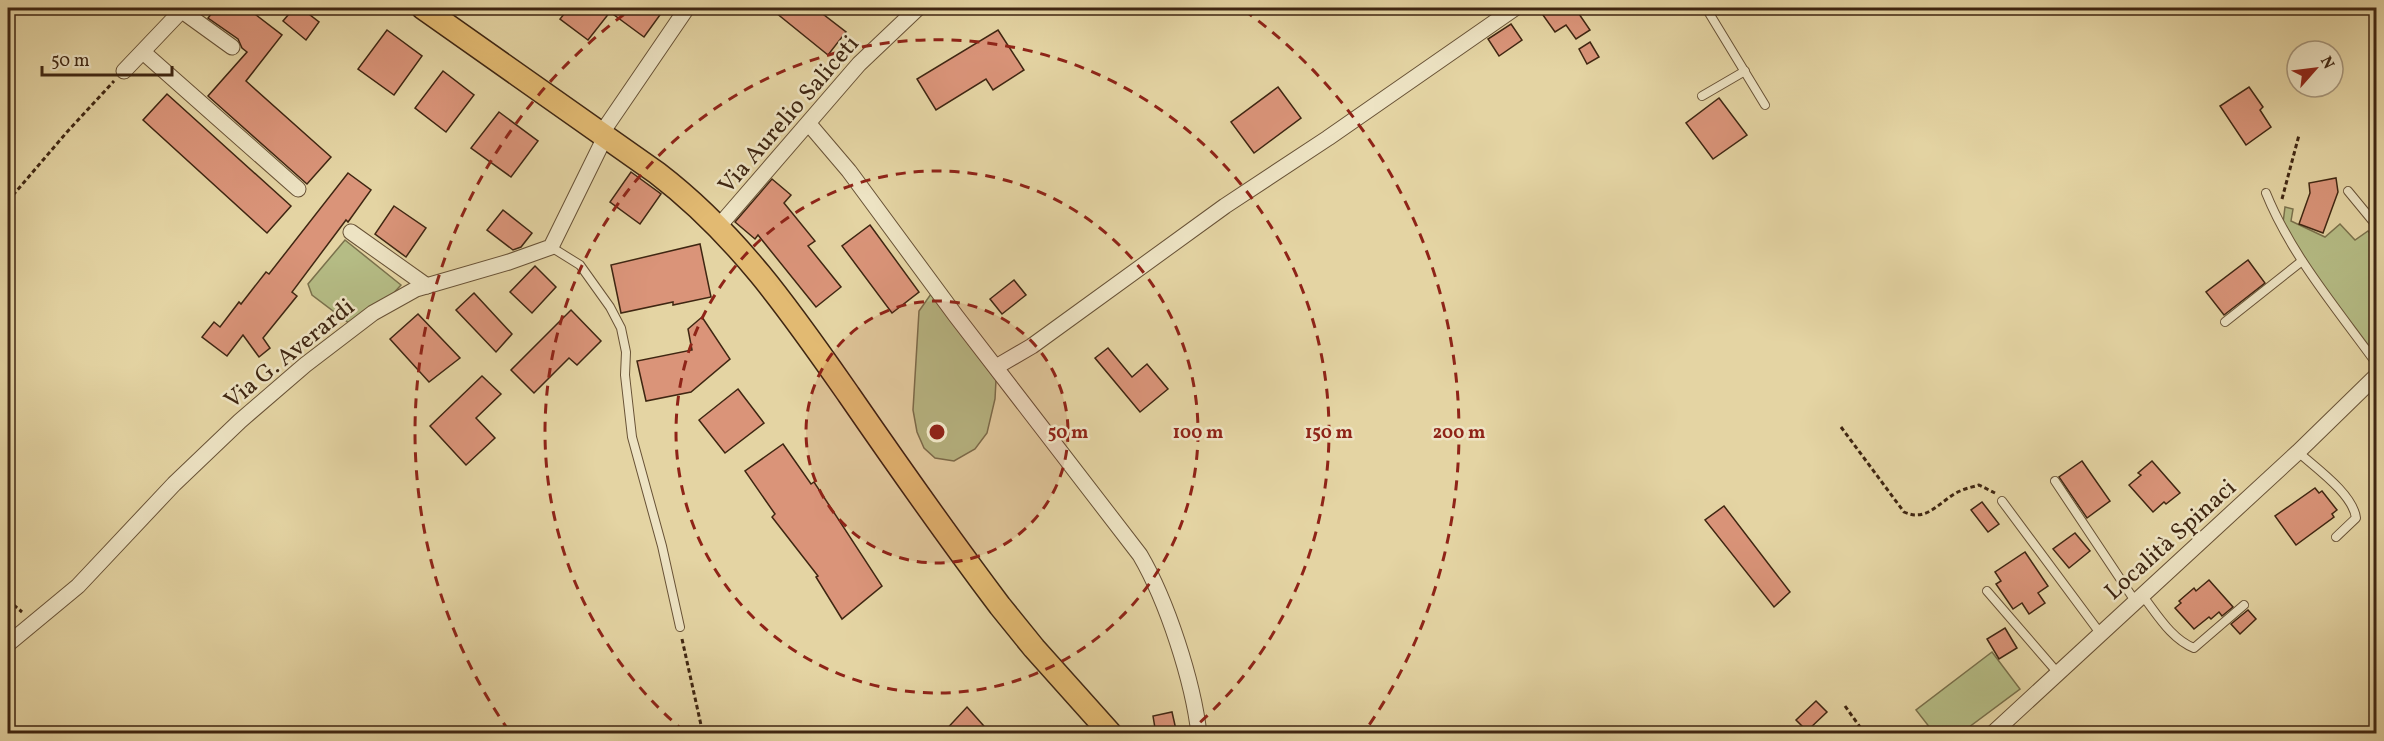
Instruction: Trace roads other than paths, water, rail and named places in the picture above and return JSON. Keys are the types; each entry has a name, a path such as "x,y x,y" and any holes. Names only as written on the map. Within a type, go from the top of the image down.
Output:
{"main road":[{"path":"423,8 676,187 719,226 793,316 1000,606 1034,648 1111,734"}],"street":[{"path":"124,71 182,8 232,47"},
{"path":"551,247 603,135 687,8"},
{"name":"Via Aurelio Saliceti","path":"719,226 859,64 918,8"},
{"path":"996,367 1032,346 1225,206 1328,138 1515,8"},
{"path":"143,52 298,189"},
{"path":"809,124 849,171 956,316 1135,546 1161,598 1195,705 1199,734"},
{"path":"351,232 427,286"},
{"name":"Via G. Averardi","path":"8,644 78,586 193,465 257,405 373,313 404,295 427,286 551,247"},
{"name":"Località Spinaci","path":"1992,734 2298,452 2376,376"}],"lane":[{"path":"1706,8 1765,105"},
{"path":"1702,96 1745,71"},
{"path":"2348,191 2376,225"},
{"path":"2266,193 2302,261 2376,363"},
{"path":"551,247 580,265 610,307 621,328 626,352 625,375 633,437 662,546 680,627"},
{"path":"2225,322 2302,261"},
{"path":"2298,452 2344,494 2355,508 2356,518 2336,537"},
{"path":"2055,481 2138,598 2184,644 2194,648 2244,605"},
{"path":"2002,501 2100,633"},
{"path":"1987,591 2057,672"}]}
